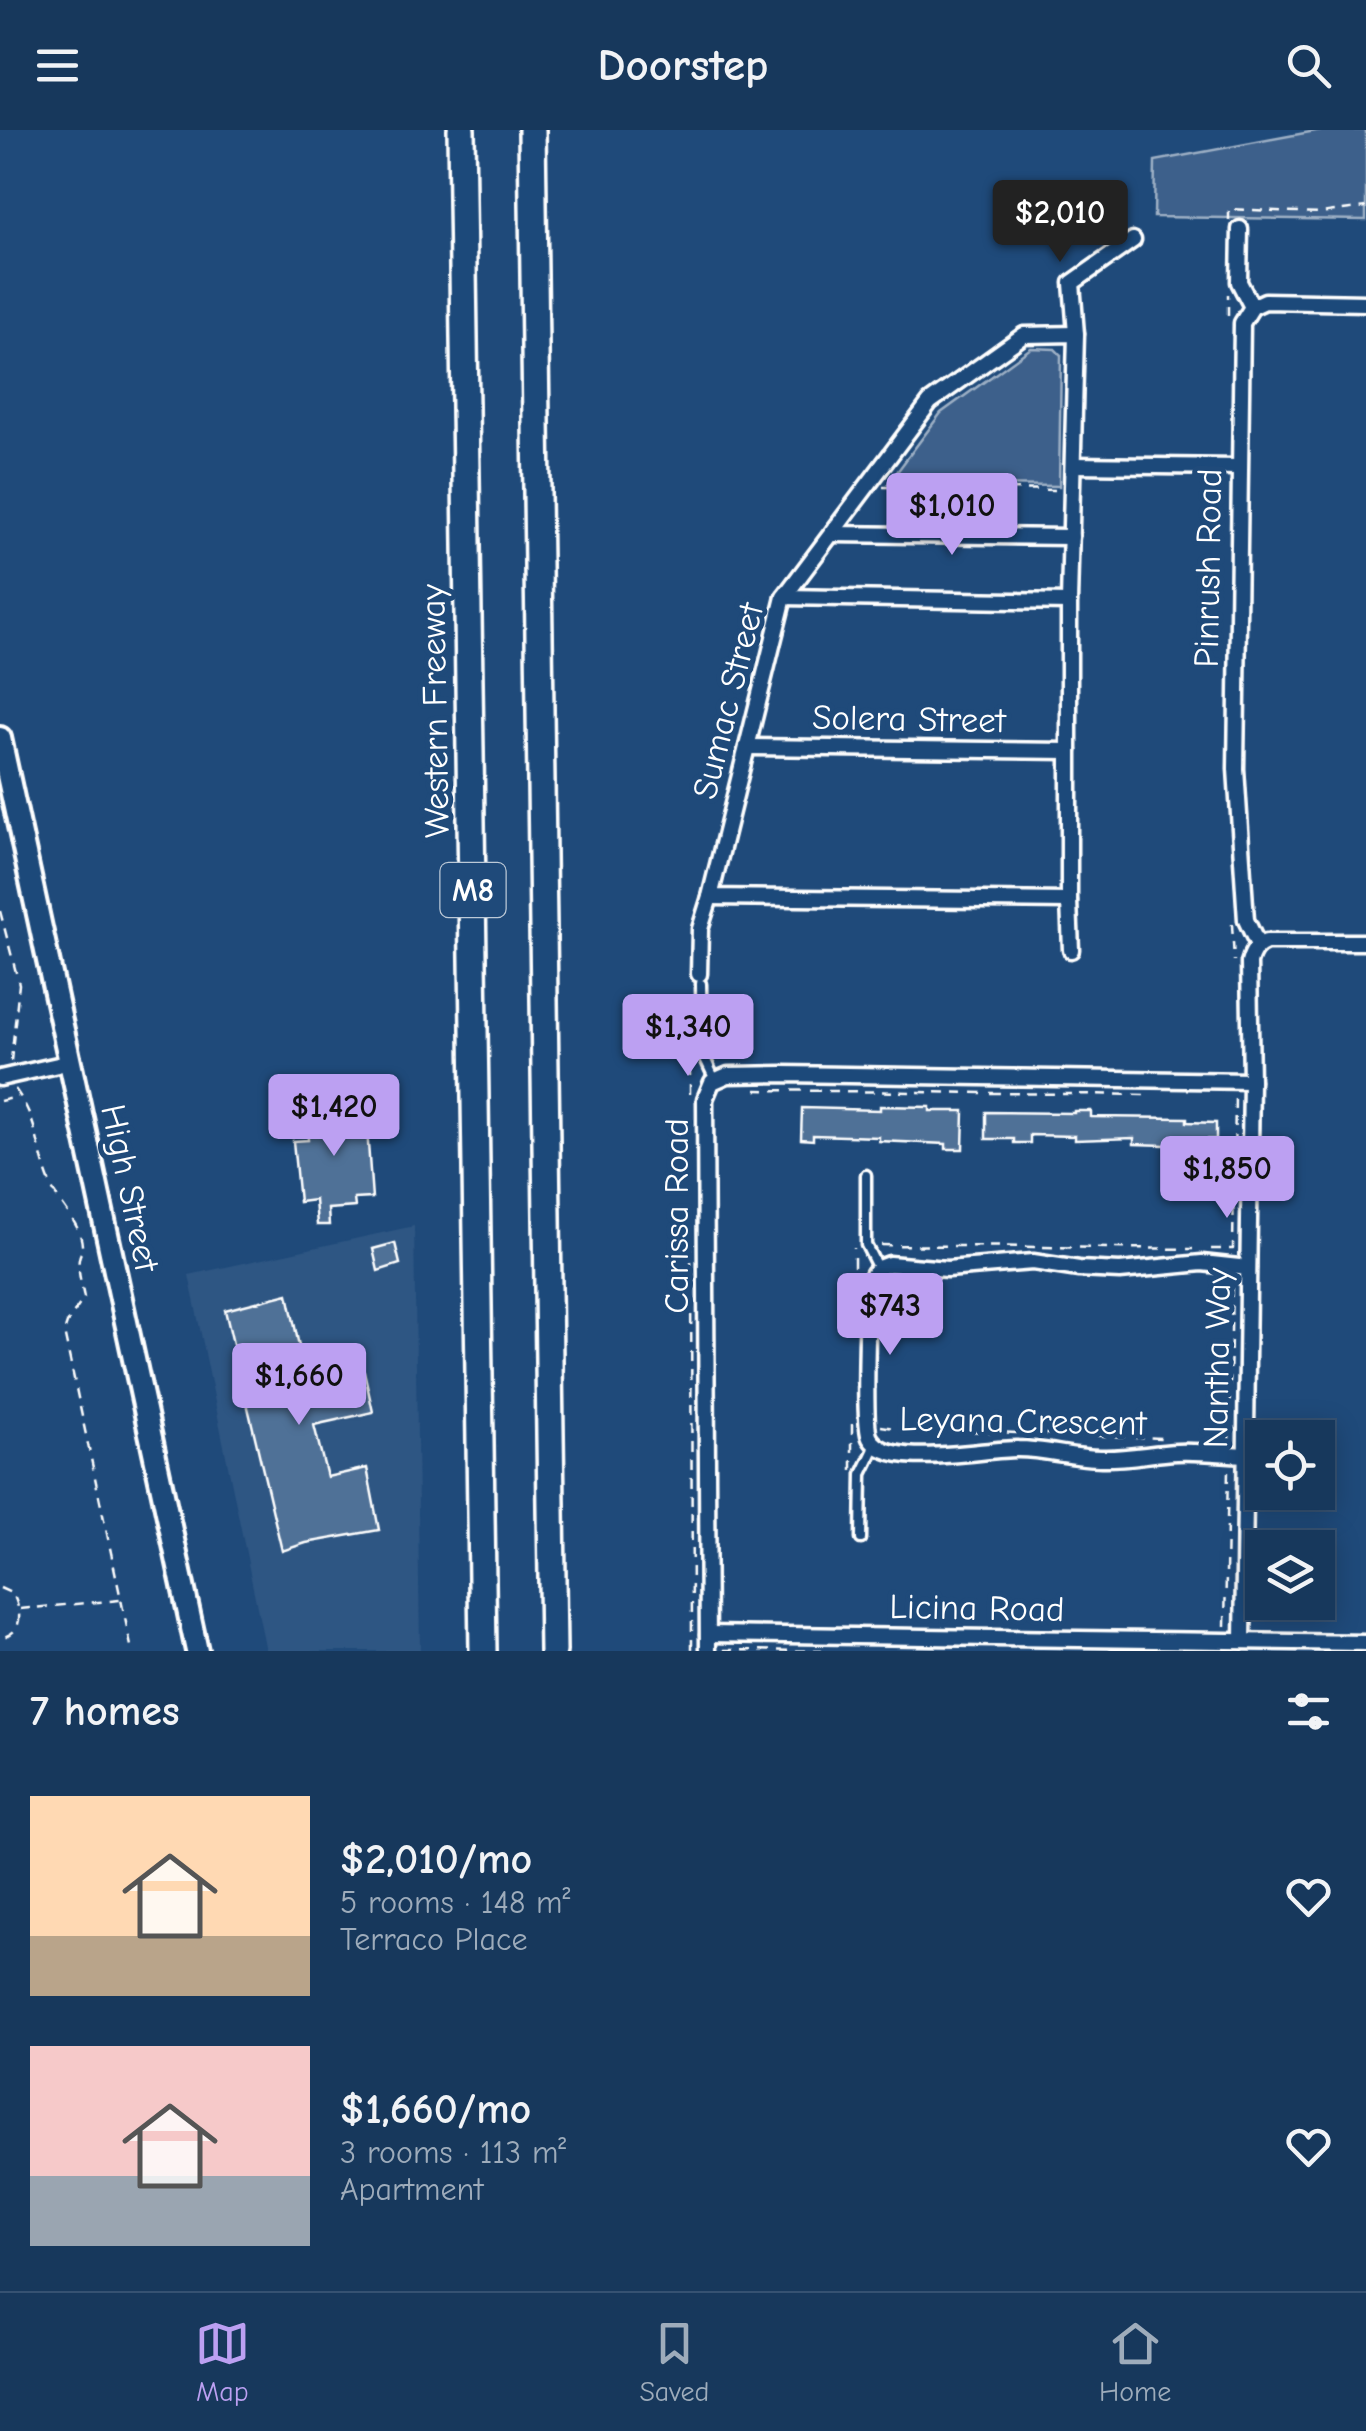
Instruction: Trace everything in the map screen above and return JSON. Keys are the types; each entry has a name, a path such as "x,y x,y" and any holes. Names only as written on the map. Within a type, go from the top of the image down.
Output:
{"highway":[{"name":"Western Freeway","path":"460,130 483,1651"},
{"name":"M8","path":"532,130 553,1651"}],"main road":[{"name":"High Street","path":"0,738 197,1651"}],"street":[{"path":"1235,228 1240,282 1252,306 1265,302 1366,303"},
{"path":"1071,950 1069,602 1076,334 1072,283 1132,240"},
{"name":"Pinrush Road","path":"1252,306 1242,324 1238,818 1246,920 1258,945"},
{"name":"Sumac Street","path":"700,979 700,929 784,597 930,402 1024,335 1076,334"},
{"path":"1074,465 1239,467"},
{"path":"832,534 1072,537"},
{"path":"784,597 1069,602"},
{"name":"Solera Street","path":"747,747 1070,751"},
{"path":"710,897 1069,901"},
{"path":"1258,945 1278,940 1366,942"},
{"name":"Nantha Way","path":"1245,1424 1240,1267 1243,1081 1249,963 1258,945"},
{"path":"7,1076 70,1062"},
{"name":"Carissa Road","path":"708,1651 705,1099 714,1080 728,1075 783,1074 1243,1081"},
{"path":"878,1269 888,1264 946,1269 1013,1262 1120,1271 1183,1264 1240,1267"},
{"name":"Leyana Crescent","path":"878,1269 868,1294 866,1416 869,1436 876,1445 887,1450 939,1456 1011,1448 1089,1458 1173,1452 1245,1455"},
{"name":"Nantha Way","path":"1243,1641 1245,1510"},
{"name":"Licina Road","path":"708,1634 1366,1643"}],"lane":[{"path":"700,979 702,1052 714,1080"},
{"path":"866,1175 866,1245 878,1269"},
{"path":"861,1539 862,1474 876,1445"}],"path":[{"path":"1235,228 1230,209 1308,213 1366,207"},
{"path":"1228,290 1228,329"},
{"path":"867,486 1073,490"},
{"path":"0,911 19,984 15,1039 7,1076 38,1133 47,1175 78,1229 82,1244 79,1265 84,1298 64,1332 132,1651"},
{"path":"1232,924 1235,969"},
{"path":"690,1038 690,1116"},
{"path":"0,1061 10,1059"},
{"path":"1213,1249 1232,1249 1243,1081"},
{"path":"746,1090 1150,1095"},
{"path":"0,1101 21,1096"},
{"path":"690,1234 692,1651"},
{"path":"866,1245 1194,1249"},
{"path":"1225,1627 1228,1454 1240,1267"},
{"path":"866,1416 877,1416 879,1426 902,1429 1171,1438"},
{"path":"0,1588 13,1594 20,1609 16,1629 0,1638"},
{"path":"20,1609 121,1600"},
{"path":"722,1651 822,1651"}],"shaded area":[{"path":"1321,130 1366,130 1366,220 1154,217 1155,161"},
{"path":"1031,348 1055,349 1061,355 1059,486 888,484 941,413"},
{"path":"414,1226 420,1651 266,1651 189,1275"}],"building":[{"path":"365,1102 372,1198 354,1199 355,1207 328,1209 329,1225 317,1225 315,1200 299,1202 293,1141 308,1140 306,1107"},
{"path":"880,1106 964,1111 963,1149 946,1149 946,1144 879,1141 879,1137 813,1135 813,1140 801,1139 802,1108 880,1110"},
{"path":"1091,1111 1091,1117 1187,1118 1187,1122 1216,1123 1216,1139 1166,1145 1134,1144 1134,1138 1075,1140 1075,1136 1030,1135 1030,1143 986,1139 986,1112"},
{"path":"395,1243 400,1264 378,1271 373,1249"},
{"path":"288,1294 307,1384 364,1371 373,1412 314,1425 327,1477 367,1468 379,1530 282,1551 225,1310"}]}
